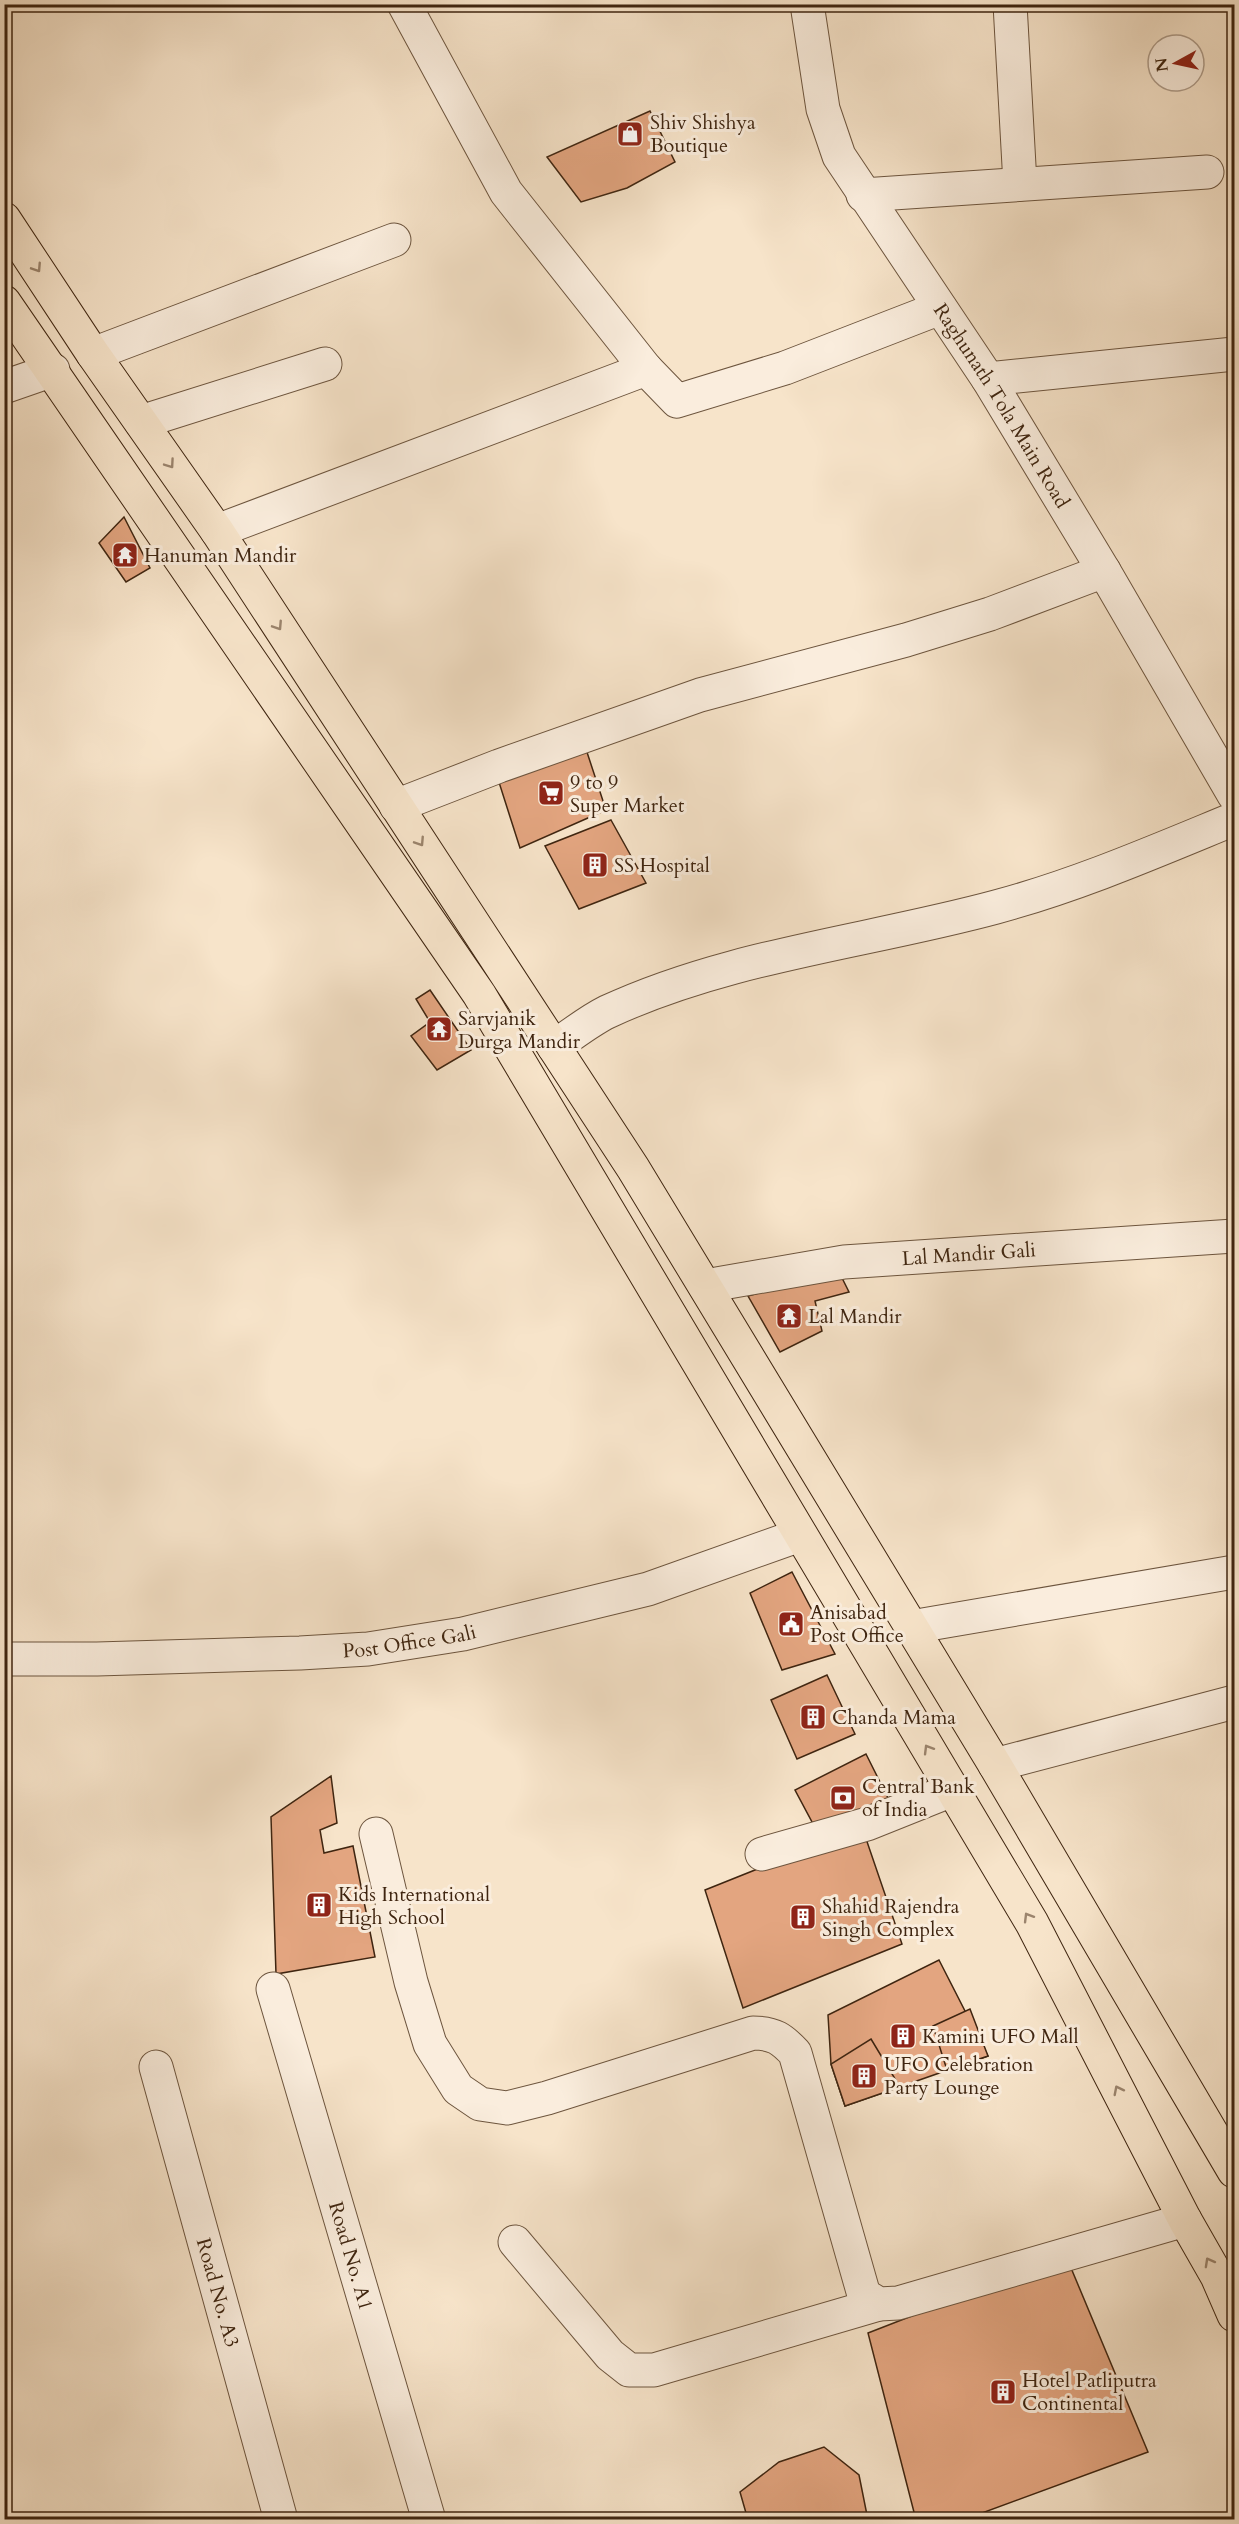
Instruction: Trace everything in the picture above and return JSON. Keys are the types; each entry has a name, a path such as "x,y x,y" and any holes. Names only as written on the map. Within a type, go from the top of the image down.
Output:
{"highway":[{"path":"4,219 93,354 217,531 633,1168 995,1765 1234,2171"},
{"path":"4,302 53,370 479,994 1032,1923 1185,2220 1217,2276 1234,2314"}],"street":[{"path":"404,4 506,192 646,369 677,402 785,368 940,308"},
{"name":"Raghunath Tola Main Road","path":"807,4 822,109 839,156 988,379 1104,571 1234,795"},
{"path":"1010,4 1020,183"},
{"path":"863,195 1207,172"},
{"path":"93,354 394,240"},
{"path":"988,379 1234,354"},
{"path":"141,422 325,364"},
{"path":"217,531 646,369"},
{"path":"4,387 53,370"},
{"path":"396,806 499,766 700,694 917,637 990,614 1104,571"},
{"path":"554,1047 606,1013 669,989 771,958 996,907 1090,876 1234,819"},
{"name":"Lal Mandir Gali","path":"705,1286 844,1262 1234,1236"},
{"name":"Post Office Gali","path":"4,1659 97,1659 368,1649 463,1634 648,1589 800,1535"},
{"path":"911,1627 1234,1572"},
{"path":"995,1765 1234,1702"},
{"path":"762,1854 867,1824 952,1790"},
{"path":"376,1834 411,1982 430,2044 458,2089 480,2104 507,2108 548,2098 753,2033 767,2033 781,2038 795,2053 864,2295 879,2304"},
{"name":"Road No. A1","path":"273,1989 429,2520"},
{"name":"Road No. A3","path":"156,2067 281,2520"},
{"path":"515,2242 610,2355 629,2370 654,2370 879,2304 898,2303 1185,2220"}],"building":[{"name":"Shiv Shishya Boutique","path":"650,111 675,162 627,188 581,202 547,157"},
{"name":"Hanuman Mandir","path":"124,517 150,568 126,582 99,543"},
{"name":"9 to 9 Super Market","path":"582,737 606,810 520,848 497,776"},
{"name":"SS Hospital","path":"611,820 646,883 579,909 545,846"},
{"name":"Sarvjanik Durga Mandir","path":"430,990 471,1050 437,1070 411,1036 430,1022 416,999"},
{"name":"Lal Mandir","path":"838,1270 849,1292 815,1301 822,1331 780,1352 748,1296"},
{"name":"Anisabad Post Office","path":"792,1572 835,1654 782,1670 750,1593"},
{"name":"Chanda Mama","path":"827,1675 855,1734 797,1759 771,1700"},
{"name":"Central Bank of India","path":"866,1754 892,1806 819,1835 795,1790"},
{"name":"Kids International High School","path":"331,1776 337,1823 320,1830 324,1853 353,1846 375,1957 276,1974 271,1817"},
{"name":"Shahid Rajendra Singh Complex","path":"862,1827 902,1944 743,2008 705,1890"},
{"name":"Kamini UFO Mall","path":"939,1960 988,2056 845,2106 831,2064 828,2015"},
{"path":"970,2009 988,2056 947,2070 933,2026"},
{"name":"UFO Celebration Party Lounge","path":"871,2039 900,2087 845,2106 831,2064"},
{"name":"Hotel Patliputra Continental","path":"1066,2256 1148,2452 963,2520 916,2520 868,2333"},
{"path":"824,2447 859,2475 868,2520 748,2520 740,2492 779,2462"}],"place":[{"name":"Shiv Shishya Boutique","path":"630,134"},
{"name":"Hanuman Mandir","path":"125,555"},
{"name":"9 to 9 Super Market","path":"551,793"},
{"name":"SS Hospital","path":"595,865"},
{"name":"Sarvjanik Durga Mandir","path":"439,1029"},
{"name":"Lal Mandir","path":"789,1316"},
{"name":"Anisabad Post Office","path":"791,1624"},
{"name":"Chanda Mama","path":"813,1717"},
{"name":"Central Bank of India","path":"843,1798"},
{"name":"Kids International High School","path":"319,1905"},
{"name":"Shahid Rajendra Singh Complex","path":"803,1917"},
{"name":"Kamini UFO Mall","path":"903,2036"},
{"name":"UFO Celebration Party Lounge","path":"864,2076"},
{"name":"Hotel Patliputra Continental","path":"1003,2392"}]}
